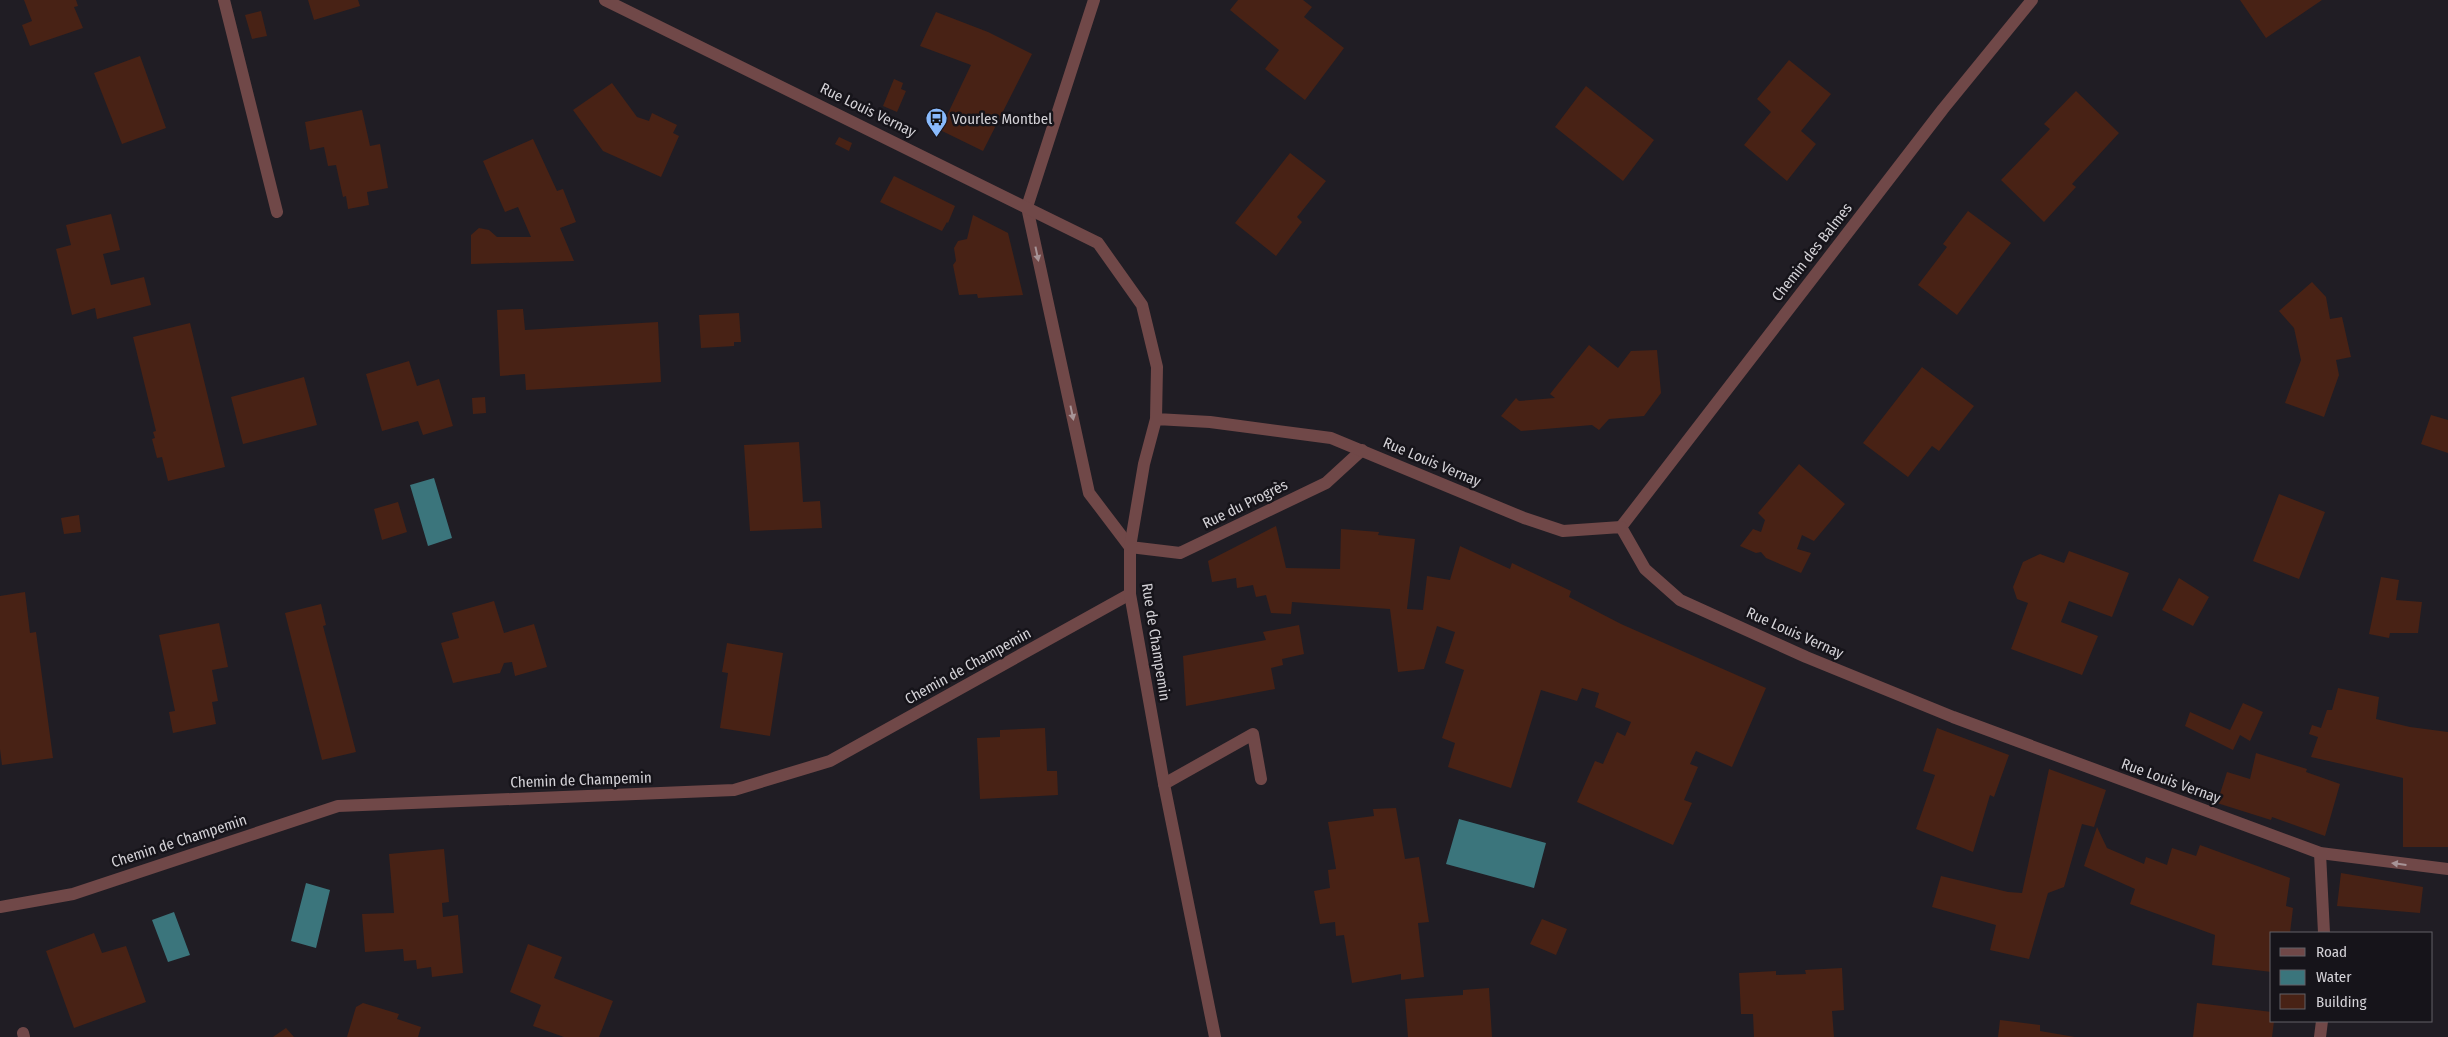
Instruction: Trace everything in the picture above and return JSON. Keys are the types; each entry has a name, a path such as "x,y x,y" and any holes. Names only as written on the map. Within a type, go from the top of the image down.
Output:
{"street":[{"path":"224,0 277,212"},
{"name":"Rue Louis Vernay","path":"605,0 1098,243 1142,305 1158,367 1156,419 1210,422 1332,438 1524,518 1563,532 1621,527 1645,569 1680,600 1806,657 1953,717 2320,853 2448,869"},
{"path":"1094,0 1027,207 1089,493 1130,547"},
{"name":"Chemin des Balmes","path":"1621,527 1938,117 2032,0"},
{"name":"Rue de Champemin","path":"1156,419 1144,464 1130,547 1130,594 1164,784 1215,1037"},
{"name":"Rue du Progrès","path":"1130,547 1180,553 1326,483 1362,450"},
{"name":"Chemin de Champemin","path":"0,907 73,894 338,806 734,790 830,761 1130,594"},
{"path":"1164,784 1253,734 1261,779"},
{"path":"2320,853 2324,932"},
{"path":"2320,1037 2322,1022"}],"water":[{"path":"434,478 452,538 428,546 410,485"},
{"path":"1459,819 1546,843 1534,888 1446,864"},
{"path":"306,883 330,890 316,948 291,941"},
{"path":"174,912 190,955 168,962 152,920"}],"building":[{"path":"24,0 76,0 78,6 74,7 83,28 30,46 22,25 32,21"},
{"path":"308,0 358,0 360,6 314,20"},
{"path":"1238,0 1303,0 1312,7 1304,17 1344,48 1305,100 1265,69 1279,50 1230,10"},
{"path":"2240,0 2322,0 2266,38"},
{"path":"261,11 267,36 252,39 245,15"},
{"path":"936,12 988,32 1032,54 983,151 940,130 971,65 920,46"},
{"path":"140,56 166,128 122,144 94,73"},
{"path":"1789,60 1831,94 1801,131 1816,144 1787,181 1744,145 1771,112 1757,99"},
{"path":"894,79 903,83 901,89 906,91 897,112 883,106"},
{"path":"612,83 637,117 649,121 652,113 677,125 673,133 679,136 661,177 603,151 573,110"},
{"path":"1586,86 1654,140 1623,181 1555,127"},
{"path":"2076,91 2119,133 2072,184 2076,187 2044,222 2001,180 2050,129 2044,124"},
{"path":"362,110 370,146 380,144 388,188 367,192 369,205 348,209 346,196 343,197 336,165 328,166 324,147 310,150 305,122"},
{"path":"839,137 852,143 849,151 835,144"},
{"path":"533,139 557,191 563,189 576,222 560,228 574,261 471,264 471,235 479,228 489,230 497,237 531,237 518,207 505,212 483,161"},
{"path":"1290,153 1326,181 1297,217 1302,222 1276,256 1235,223"},
{"path":"894,176 955,206 948,223 942,231 880,202"},
{"path":"1968,211 2011,243 1957,315 1918,285 1947,247 1943,244"},
{"path":"111,214 120,250 103,254 111,285 144,277 151,305 97,319 95,308 72,315 56,249 71,245 66,225"},
{"path":"973,215 1008,233 1023,295 978,298 977,294 959,295 953,265 956,261 954,248 958,241 967,239"},
{"path":"2312,282 2326,297 2330,319 2342,317 2351,357 2336,360 2339,375 2324,417 2285,403 2301,360 2294,328 2279,311"},
{"path":"523,309 525,330 658,322 661,382 526,390 525,374 500,376 497,310"},
{"path":"739,313 741,342 734,342 734,346 701,348 699,315"},
{"path":"190,323 225,467 168,481 162,457 157,458 152,439 155,438 153,432 156,431 133,337"},
{"path":"1589,345 1618,368 1631,351 1657,350 1661,393 1644,416 1609,419 1599,430 1592,425 1521,431 1501,416 1516,398 1519,401 1555,398 1550,394"},
{"path":"409,361 417,386 439,379 453,426 423,435 418,421 382,431 366,374"},
{"path":"1922,367 1974,406 1939,451 1932,446 1908,477 1863,443"},
{"path":"304,377 317,425 243,444 231,397"},
{"path":"485,397 486,413 473,414 472,398"},
{"path":"2431,415 2448,420 2448,453 2421,444"},
{"path":"799,442 803,502 820,501 822,528 750,531 744,445"},
{"path":"1799,464 1845,504 1814,541 1802,535 1797,549 1811,553 1801,573 1766,558 1761,552 1756,553 1740,546 1753,529 1761,532 1765,520 1758,513"},
{"path":"2279,494 2325,512 2299,579 2253,561"},
{"path":"398,502 407,532 382,540 374,509"},
{"path":"79,515 81,532 64,534 61,518"},
{"path":"1276,526 1286,568 1340,569 1341,529 1379,532 1378,535 1415,539 1407,609 1423,610 1427,576 1450,580 1460,546 1510,569 1512,563 1571,591 1569,597 1621,624 1766,688 1732,767 1696,751 1690,764 1698,767 1684,800 1692,803 1673,845 1577,802 1595,761 1603,764 1617,732 1625,736 1631,722 1595,707 1599,693 1582,688 1577,701 1541,690 1511,788 1448,767 1455,743 1442,738 1464,670 1445,663 1455,632 1437,626 1424,669 1398,672 1390,609 1292,602 1291,614 1271,613 1266,595 1256,597 1253,585 1237,588 1236,578 1212,582 1208,561"},
{"path":"2069,551 2129,573 2112,617 2069,601 2061,622 2098,636 2082,675 2011,649 2028,603 2017,599 2013,587 2023,562 2040,554 2064,563"},
{"path":"2381,577 2399,580 2396,600 2422,602 2418,633 2390,633 2389,638 2369,634"},
{"path":"2179,578 2209,597 2193,626 2162,610"},
{"path":"25,592 30,633 36,632 53,758 2,765 0,749 0,596"},
{"path":"494,601 504,633 534,624 547,667 515,676 512,662 504,663 500,673 453,683 441,643 459,638 452,613"},
{"path":"321,604 326,625 323,626 356,752 322,760 285,613"},
{"path":"219,623 228,667 212,670 218,701 212,702 216,724 173,733 169,712 175,711 159,635"},
{"path":"1299,625 1304,654 1282,659 1283,665 1271,668 1275,689 1186,706 1183,656 1266,640 1263,632"},
{"path":"727,643 783,653 770,736 720,728 728,673 722,672"},
{"path":"2338,688 2379,697 2376,719 2410,727 2448,732 2448,847 2403,847 2403,778 2311,757 2318,737 2309,734 2312,725 2321,728 2327,710 2332,710"},
{"path":"2243,703 2263,712 2250,741 2240,735 2233,750 2185,726 2190,712 2230,730"},
{"path":"1045,728 1047,771 1057,771 1058,795 980,799 977,738 1000,737 1000,730"},
{"path":"1937,728 2009,755 1994,797 1990,795 1973,852 1916,829 1935,775 1923,771"},
{"path":"2256,753 2307,769 2306,772 2340,784 2325,836 2272,817 2271,820 2217,803 2227,772 2250,779"},
{"path":"2049,769 2106,790 2094,827 2082,824 2064,887 2048,893 2029,959 1990,950 1996,925 1932,907 1941,876 2008,892 2022,893"},
{"path":"1396,808 1405,859 1419,857 1429,922 1418,923 1424,977 1401,980 1401,974 1352,983 1344,935 1336,936 1335,922 1320,924 1314,891 1330,888 1328,870 1336,869 1328,822 1374,816 1373,809"},
{"path":"2097,827 2107,848 2144,864 2146,857 2167,865 2172,848 2196,856 2200,845 2290,878 2286,906 2293,908 2290,932 2270,932 2270,972 2212,965 2215,935 2130,904 2135,889 2084,866"},
{"path":"444,849 449,902 442,903 443,917 458,915 463,973 432,977 431,967 417,969 416,960 404,961 403,949 365,952 362,914 394,913 389,854"},
{"path":"2341,873 2423,887 2420,913 2337,906"},
{"path":"1542,919 1567,929 1556,955 1530,944"},
{"path":"94,933 102,953 126,946 146,1002 74,1028 46,951"},
{"path":"528,944 562,957 554,978 613,1001 599,1037 564,1037 533,1026 541,1005 510,992"},
{"path":"1842,968 1844,1010 1832,1011 1834,1037 1754,1037 1753,1014 1741,1014 1739,973 1776,971 1776,975 1806,974 1805,970"},
{"path":"1489,988 1492,1037 1408,1037 1405,999 1463,995 1463,990"},
{"path":"363,1003 399,1014 397,1019 421,1027 418,1037 347,1037 356,1007"},
{"path":"2197,1003 2270,1012 2270,1022 2274,1022 2272,1037 2193,1037"},
{"path":"2000,1020 2040,1025 2040,1031 2075,1037 1998,1037"},
{"path":"286,1028 294,1037 273,1037"}],"place":[{"name":"Vourles Montbel","path":"936,138"}]}
